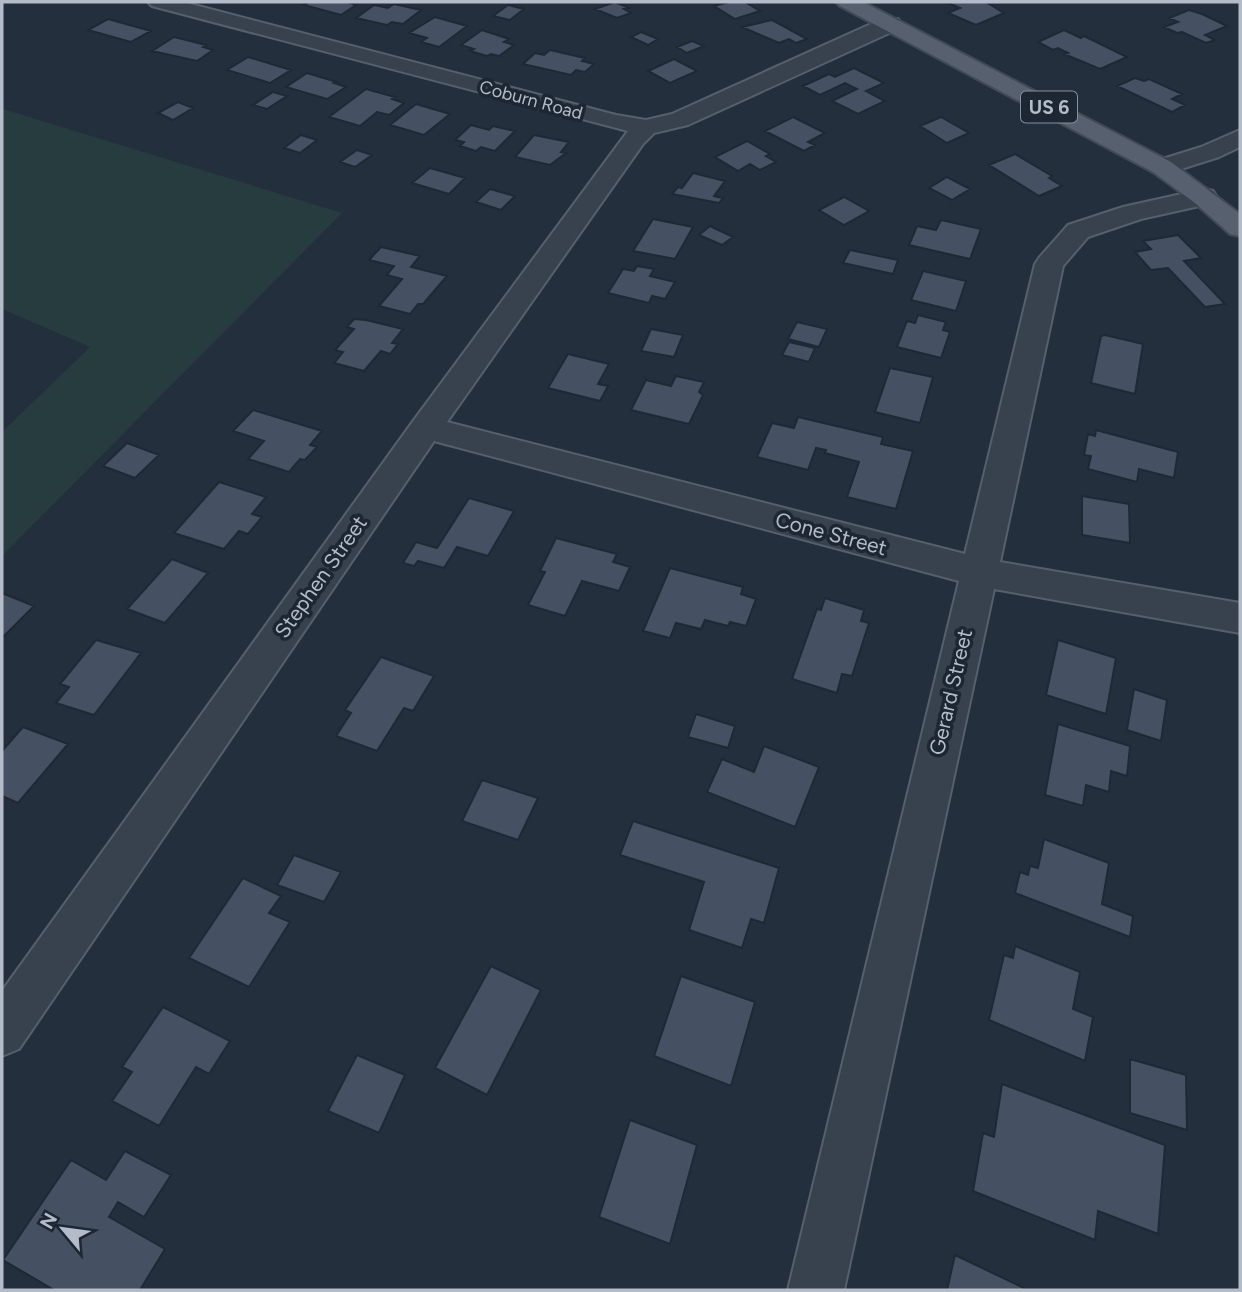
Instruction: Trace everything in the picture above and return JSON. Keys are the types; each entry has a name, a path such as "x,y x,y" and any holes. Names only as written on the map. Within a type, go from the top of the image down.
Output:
{"main road":[{"name":"US 6","path":"847,2 1162,167 1204,197 1240,228"}],"street":[{"name":"Coburn Road","path":"159,2 615,122 646,127 679,120 890,24"},
{"name":"Stephen Street","path":"2,1032 426,428 634,139 646,127"},
{"path":"1162,167 1210,152 1240,137"},
{"name":"Gerard Street","path":"816,1290 1049,264 1078,231 1133,213 1204,197"},
{"name":"Cone Street","path":"426,428 979,572 1240,618"}],"green space":[{"path":"3,109 342,213 2,556 2,432 90,347 2,309"}],"building":[{"path":"309,2 348,2 356,5 341,15 304,5"},
{"path":"615,2 629,8 624,9 631,13 617,18 595,9"},
{"path":"745,2 760,11 735,19 714,6"},
{"path":"946,2 986,2 1004,13 976,25 948,13 960,8"},
{"path":"394,4 421,10 403,24 392,22 387,25 356,18 374,5 388,8"},
{"path":"508,5 524,9 510,20 493,16"},
{"path":"1189,10 1227,26 1205,35 1215,40 1206,43 1164,27 1178,22 1169,18"},
{"path":"435,17 467,26 439,47 421,42 427,38 409,33"},
{"path":"108,19 151,31 131,42 88,30"},
{"path":"772,20 807,39 796,43 789,39 779,43 742,27"},
{"path":"482,30 509,39 504,42 514,45 499,56 487,56 461,45"},
{"path":"1064,30 1081,38 1084,36 1127,57 1100,69 1064,54 1068,53 1058,48 1053,50 1038,42"},
{"path":"641,32 658,39 648,45 631,37"},
{"path":"174,37 206,45 203,47 213,50 197,61 152,51"},
{"path":"692,41 704,46 687,53 677,47"},
{"path":"550,50 585,58 582,61 594,64 585,72 576,70 571,75 523,64 535,53 544,55"},
{"path":"248,57 291,70 270,83 227,70"},
{"path":"674,59 697,71 670,83 648,71"},
{"path":"854,68 884,83 866,91 885,101 858,114 832,101 857,89 845,83 820,95 803,86 829,74 835,77"},
{"path":"307,73 346,87 327,99 286,87"},
{"path":"1135,78 1144,81 1149,79 1182,94 1172,99 1185,105 1172,112 1117,86"},
{"path":"366,89 395,97 392,99 404,103 389,115 377,112 360,126 329,117"},
{"path":"273,92 287,96 267,109 253,105"},
{"path":"178,102 193,108 173,120 158,113"},
{"path":"416,104 450,114 424,135 390,125"},
{"path":"793,117 825,133 808,142 815,145 804,151 765,131"},
{"path":"941,117 969,133 947,143 920,126"},
{"path":"471,125 489,130 493,126 515,131 495,151 481,147 476,151 460,146 464,142 455,140"},
{"path":"301,135 317,140 300,153 284,148"},
{"path":"534,135 569,142 561,152 566,153 550,165 515,157"},
{"path":"747,141 770,154 766,156 776,162 760,170 750,164 738,171 715,157"},
{"path":"357,150 372,155 355,167 340,162"},
{"path":"1015,154 1052,176 1049,178 1062,186 1039,196 989,165"},
{"path":"430,168 465,178 449,194 412,183"},
{"path":"693,173 725,181 714,196 723,198 719,203 672,194 678,187 682,188"},
{"path":"947,177 970,189 952,200 929,188"},
{"path":"490,189 515,196 501,210 476,202"},
{"path":"844,197 869,211 844,225 819,210"},
{"path":"653,219 693,227 675,259 633,251"},
{"path":"941,220 981,229 970,259 909,245 917,226 936,230"},
{"path":"710,226 733,237 722,245 699,235"},
{"path":"1178,235 1201,258 1184,261 1225,304 1205,307 1168,268 1151,270 1135,252 1151,249 1143,241"},
{"path":"381,247 420,256 411,267 447,276 423,304 418,304 410,314 379,306 402,279 387,275 394,266 369,260"},
{"path":"850,250 898,260 893,274 843,263"},
{"path":"637,266 654,269 650,276 675,282 665,299 652,296 649,303 608,293 623,269 634,271"},
{"path":"923,271 966,281 956,311 911,300"},
{"path":"918,315 946,322 943,330 950,332 941,358 897,347 907,321 915,323"},
{"path":"354,319 403,329 392,343 398,344 390,354 381,351 364,371 334,363 343,352 335,350 354,329 347,327"},
{"path":"797,322 827,329 819,347 788,339"},
{"path":"651,329 683,335 674,357 641,351"},
{"path":"1101,336 1143,344 1135,394 1091,383"},
{"path":"789,342 815,348 809,362 782,355"},
{"path":"568,354 609,364 598,384 608,386 600,401 548,388"},
{"path":"890,368 933,377 920,423 875,412"},
{"path":"676,376 704,382 699,392 703,395 689,424 631,410 646,380 671,386"},
{"path":"253,410 322,431 310,445 317,447 305,460 300,459 289,472 248,459 264,441 233,431"},
{"path":"798,417 883,437 881,444 913,451 896,509 847,497 859,462 816,448 808,470 757,457 772,423 794,428"},
{"path":"1096,430 1178,452 1174,478 1139,469 1137,482 1088,469 1091,456 1084,455 1088,434 1095,436"},
{"path":"127,443 159,455 135,478 103,466"},
{"path":"219,482 266,497 252,514 262,517 248,534 239,531 224,549 174,533"},
{"path":"1082,496 1129,504 1130,543 1082,535"},
{"path":"469,498 514,511 488,556 457,547 444,568 418,561 414,566 403,563 416,542 437,548"},
{"path":"556,538 617,554 613,562 630,567 619,591 582,581 565,616 528,605 545,572 540,571"},
{"path":"172,559 208,573 165,623 127,609"},
{"path":"670,568 743,587 741,594 756,599 746,626 730,622 728,626 705,620 701,629 676,623 670,638 643,631"},
{"path":"2,593 34,606 4,636 2,635"},
{"path":"825,598 864,610 861,621 869,623 852,676 842,674 837,693 792,679 817,609 821,610"},
{"path":"96,640 141,653 94,715 56,703 69,687 60,684"},
{"path":"1058,640 1116,658 1106,714 1046,695"},
{"path":"381,657 434,676 413,711 404,708 377,751 336,736 351,713 345,710"},
{"path":"1134,689 1167,700 1161,741 1127,730"},
{"path":"696,714 735,726 728,748 688,737"},
{"path":"1058,724 1130,746 1127,776 1111,771 1109,792 1086,785 1083,806 1045,795"},
{"path":"23,727 68,744 18,803 2,796 2,751"},
{"path":"764,746 819,767 795,827 707,792 722,759 754,772"},
{"path":"482,780 538,798 518,840 462,821"},
{"path":"633,821 779,868 764,923 751,919 742,948 689,930 704,882 620,855"},
{"path":"1044,839 1109,863 1102,904 1133,916 1130,937 1015,893 1020,872 1028,875 1030,866 1038,868"},
{"path":"294,855 341,872 324,902 277,885"},
{"path":"243,878 281,896 269,913 290,922 249,987 189,958"},
{"path":"1015,946 1080,972 1073,1009 1093,1017 1085,1061 989,1020 1004,955 1013,958"},
{"path":"491,966 541,990 487,1095 435,1068"},
{"path":"681,976 755,1002 731,1086 654,1056"},
{"path":"163,1007 230,1041 209,1074 196,1067 159,1126 112,1101 132,1072 122,1067"},
{"path":"357,1055 405,1075 379,1133 328,1111"},
{"path":"1130,1059 1186,1075 1187,1130 1130,1113"},
{"path":"1002,1084 1165,1145 1158,1234 1098,1211 1095,1240 973,1191 983,1133 994,1137"},
{"path":"630,1120 697,1145 670,1244 599,1217"},
{"path":"125,1151 171,1175 144,1217 118,1202 109,1217 165,1249 140,1290 54,1290 3,1260 71,1160 106,1180"},
{"path":"955,1255 1028,1290 947,1290"}]}
